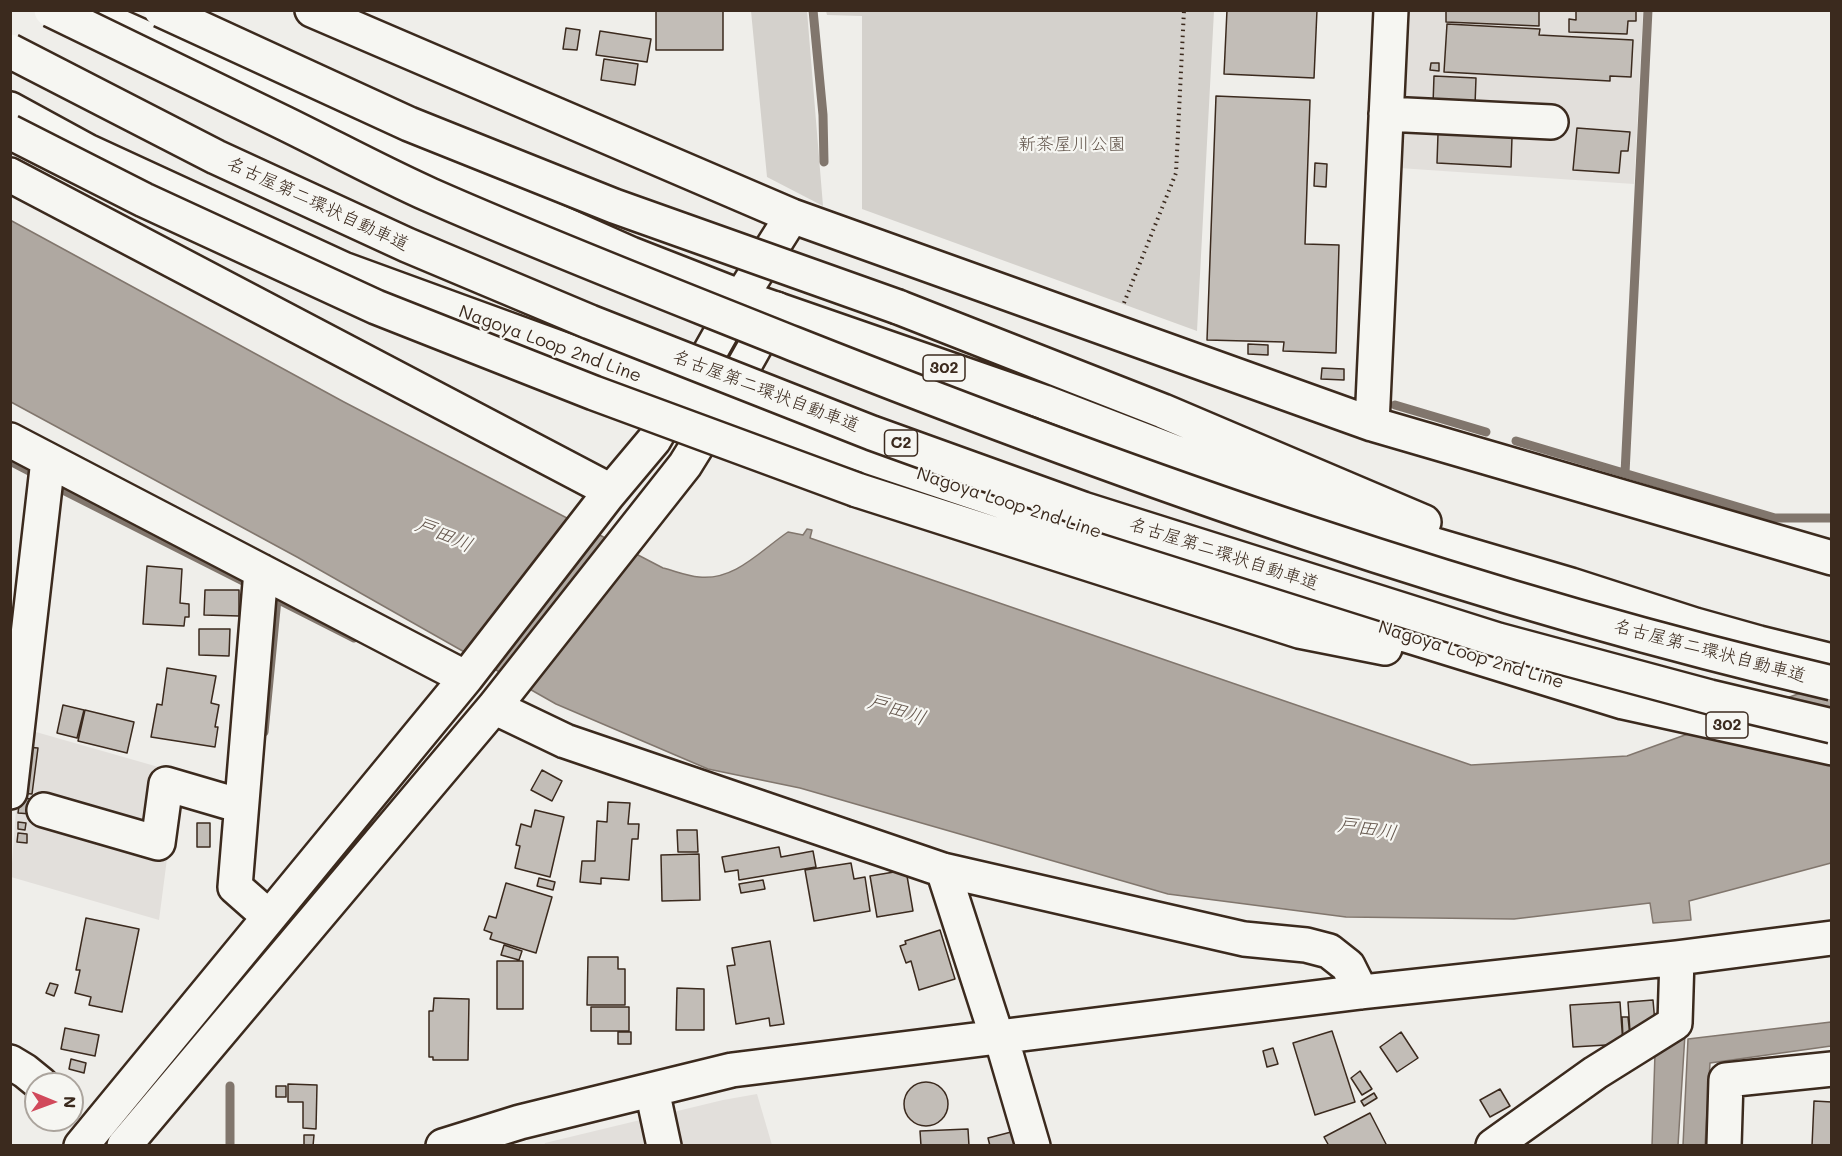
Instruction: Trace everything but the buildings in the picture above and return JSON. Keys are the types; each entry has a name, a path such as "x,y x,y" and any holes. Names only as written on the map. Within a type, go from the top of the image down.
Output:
{"main road":[{"name":"名古屋第二環状自動車道","path":"51,10 426,193 610,270 943,402 1092,458 1310,534 1510,597 1753,665 1830,668"},
{"name":"302","path":"86,10 631,254 741,297 1044,402 1357,522 1571,585 1830,668"},
{"path":"161,10 409,124 614,206 898,307 1163,411 1571,585"},
{"path":"312,10 792,216 1372,424 1832,558"},
{"path":"1372,424 1390,10"},
{"name":"名古屋第二環状自動車道","path":"10,51 216,157 407,245 590,322 872,433 1083,509 1487,637 1710,697 1832,726"},
{"name":"Nagoya Loop 2nd Line","path":"10,109 87,151 343,269 721,407 1325,610 1623,702 1832,748"},
{"path":"1386,114 1551,122"},
{"path":"10,132 144,200 376,308 594,393 857,490 1299,631 1557,681"},
{"path":"10,175 609,494"},
{"path":"90,1133 466,678 609,494 654,440 682,392 705,361 741,297 792,216"},
{"path":"123,1146 494,707 685,465 721,407 776,309"},
{"path":"10,440 466,678"},
{"path":"10,792 48,460"},
{"path":"261,571 235,887 269,917"},
{"path":"494,707 565,741 943,870 1244,939 1306,945 1329,951 1348,966 1361,992"},
{"path":"44,810 158,843 166,784 241,806"},
{"path":"943,870 1033,1146"},
{"path":"443,1146 522,1134 652,1090 732,1071 1361,992 1677,958 1832,938"},
{"path":"1493,1146 1595,1073 1675,1023 1677,958"},
{"path":"10,1062 26,1072"},
{"path":"1724,1146 1726,1080 1832,1069"},
{"path":"652,1090 664,1146"}],"path":[{"path":"1113,331 1176,173 1184,10"}],"shaded area":[{"path":"1407,11 1643,11 1634,184 1399,168"},
{"path":"22,728 225,786 222,819 174,805 159,920 11,877"},
{"path":"757,1094 772,1145 544,1146 545,1143 723,1100"}],"green space":[{"path":"751,11 807,11 823,206 767,177"},
{"name":"新茶屋川公園","path":"826,11 1214,11 1197,331 862,209 862,16 827,15"}],"water":[{"name":"戸田川","path":"10,220 344,402 663,568 686,575 712,577 724,574 747,563 788,532 803,535 807,529 812,530 810,538 1471,765 1627,756 1831,682 1831,863 1689,901 1691,920 1653,923 1650,903 1514,919 1346,917 1168,894 800,788 708,769 556,704 297,557 11,402"},
{"path":"1831,1022 1831,1046 1710,1063 1705,1145 1683,1145 1688,1039"},
{"path":"1685,1034 1678,1145 1652,1146 1655,1053"}],"waterway":[{"path":"813,10 823,115 824,162"},
{"path":"1625,473 1648,10"},
{"path":"1395,405 1486,432"},
{"path":"1516,441 1775,518 1832,518"},
{"path":"10,461 33,473"},
{"path":"53,485 243,581"},
{"path":"264,732 277,599 354,638"},
{"path":"230,1086 230,1146"}]}
